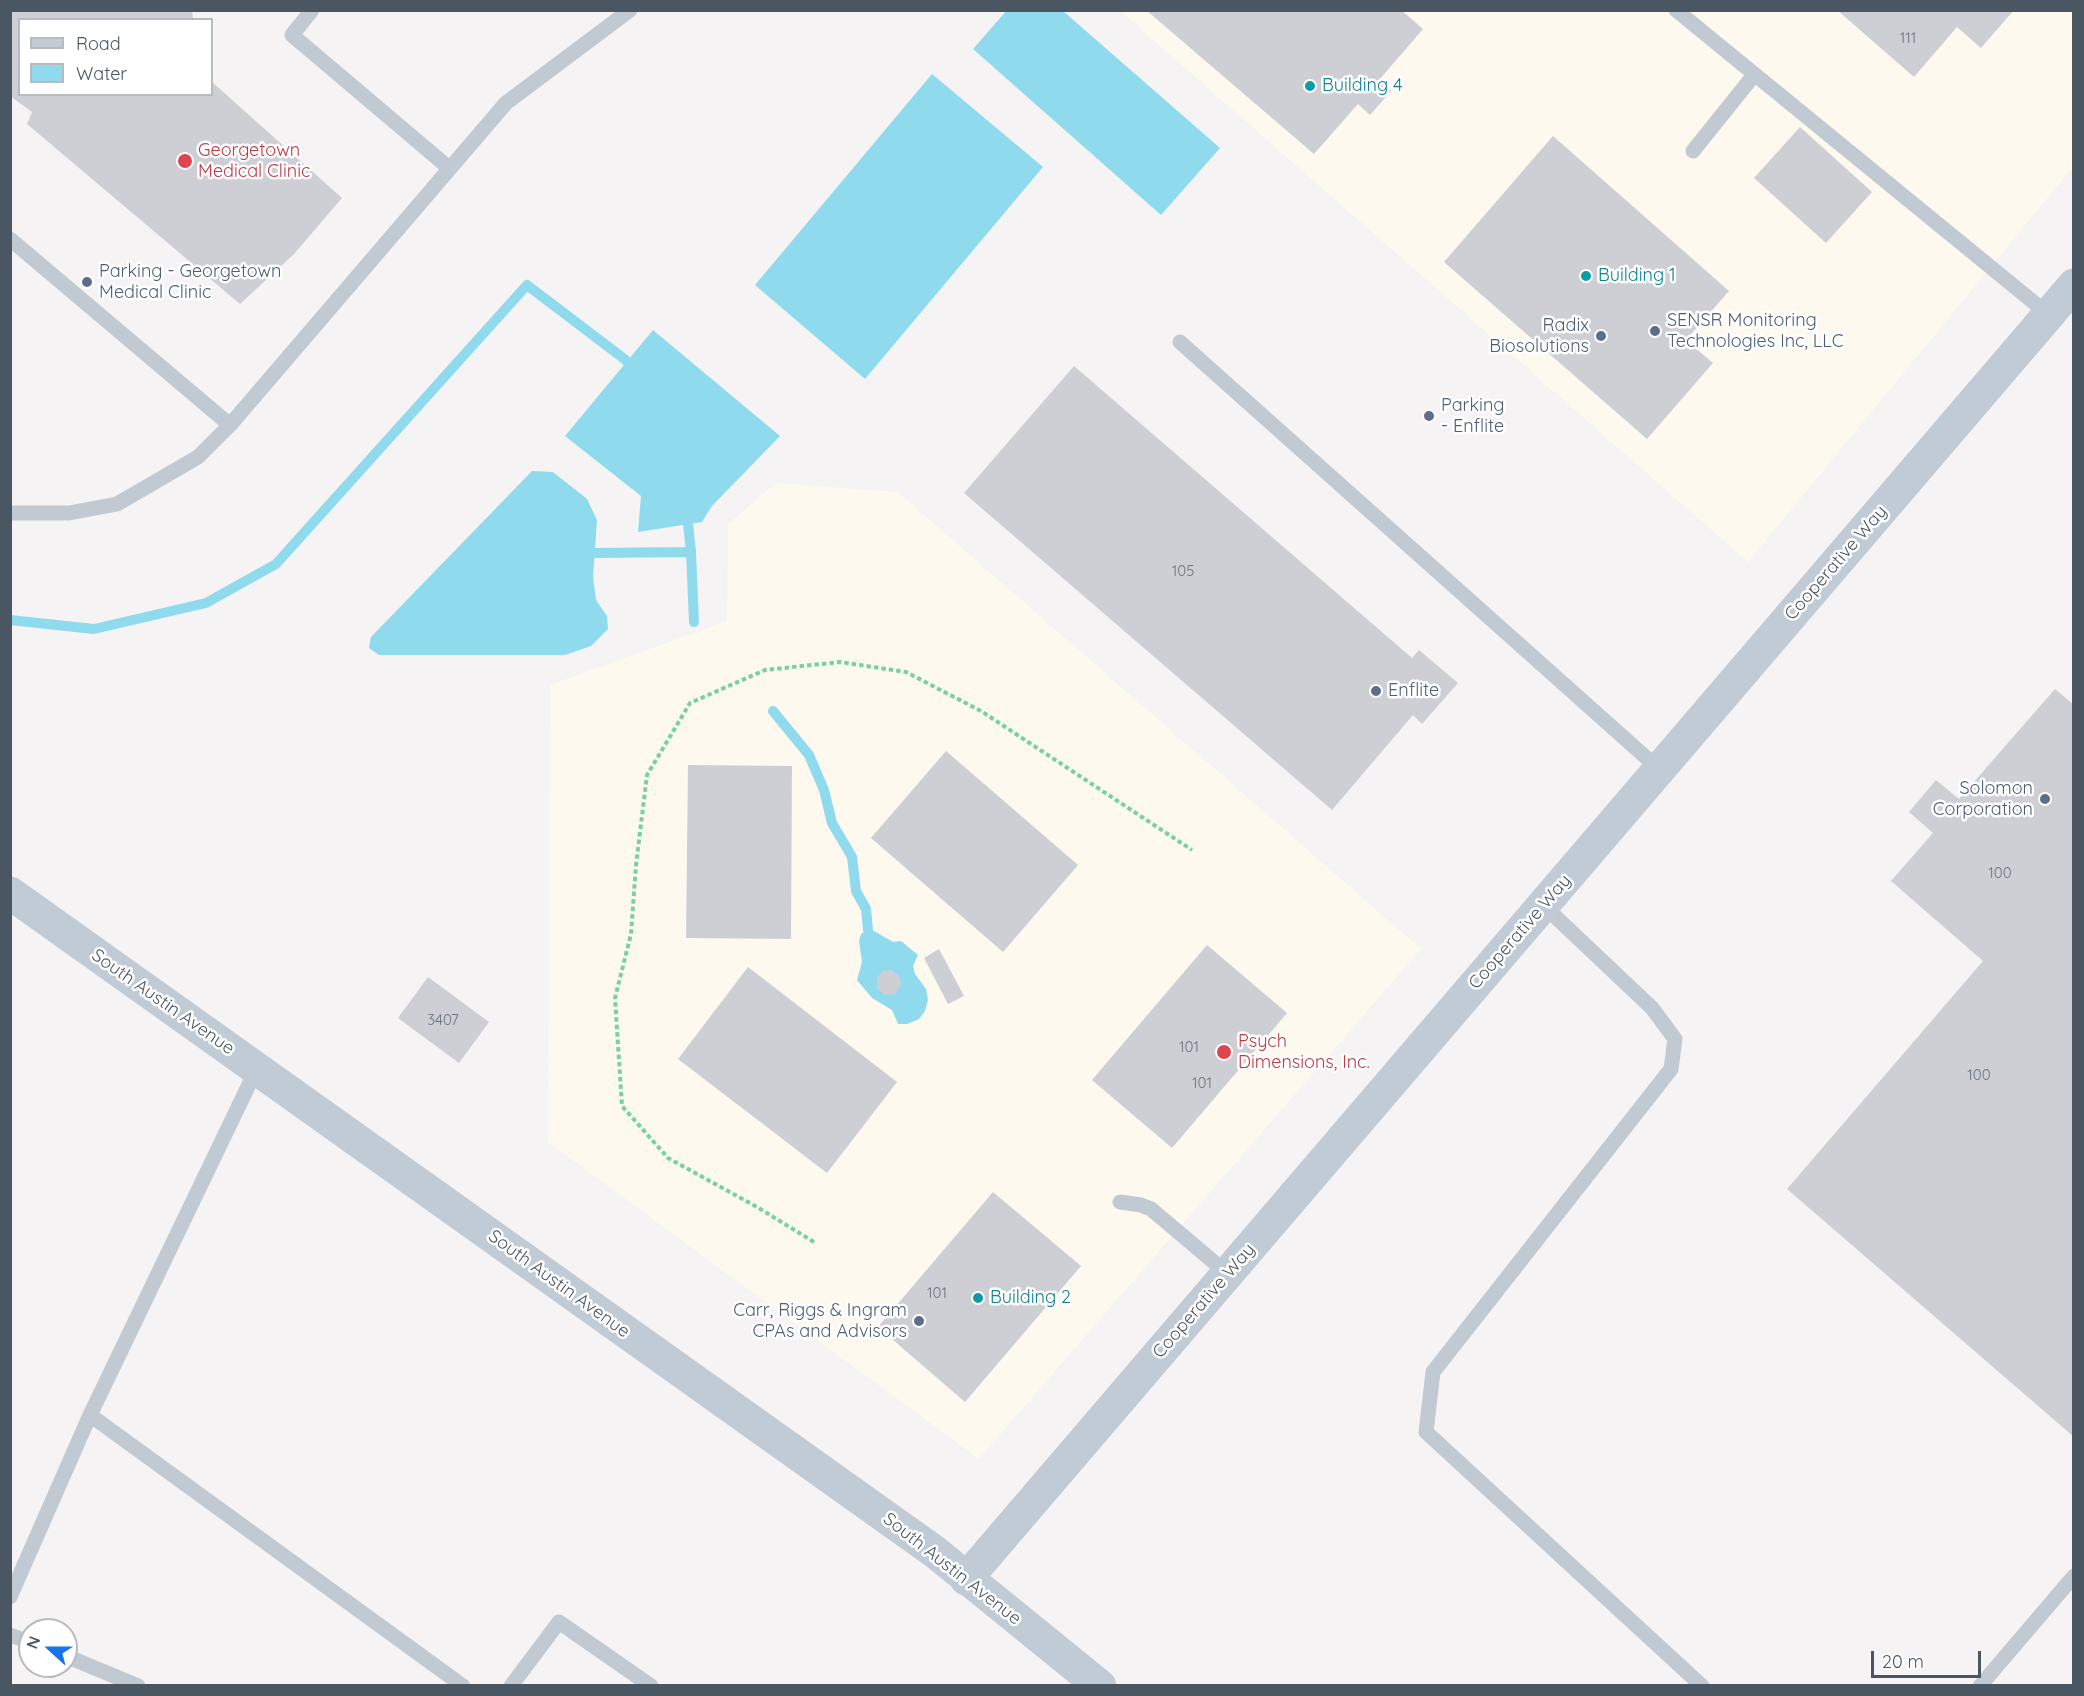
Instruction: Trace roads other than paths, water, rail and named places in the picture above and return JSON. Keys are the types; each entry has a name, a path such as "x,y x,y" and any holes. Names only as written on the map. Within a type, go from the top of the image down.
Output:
{"street":[{"name":"Cooperative Way","path":"966,1579 2073,285"},
{"name":"South Austin Avenue","path":"10,892 935,1552 1100,1686"}],"lane":[{"path":"312,10 292,34 449,168"},
{"path":"10,513 69,513 117,504 198,458 230,425 506,103 630,10"},
{"path":"1676,10 2048,314"},
{"path":"1693,150 1754,75"},
{"path":"10,239 230,425"},
{"path":"1180,342 1659,770"},
{"path":"1543,905 1652,1008 1675,1039 1671,1069 1433,1372 1426,1432 1702,1686"},
{"path":"10,1597 90,1415 257,1068"},
{"path":"1120,1202 1151,1209 1228,1274"},
{"path":"90,1415 463,1686"},
{"path":"1980,1686 2073,1576"},
{"path":"511,1686 559,1622 651,1686"},
{"path":"78,1661 138,1686"}],"water":[{"path":"1007,10 1063,11 1220,148 1161,215 973,49"},
{"path":"932,74 1043,167 865,379 755,285"},
{"path":"653,330 780,436 712,506 702,522 638,532 641,496 565,436"},
{"path":"532,471 553,472 587,499 597,520 593,577 596,600 607,616 608,629 591,646 565,655 379,655 369,648 371,637"},
{"path":"868,930 893,942 901,941 918,955 913,966 915,974 926,989 928,1000 925,1011 919,1019 907,1024 898,1024 892,1010 872,998 857,980 862,962 859,941 861,934"}],"waterway":[{"path":"10,620 94,629 206,603 276,564 527,285 627,361 632,374"},
{"path":"684,512 688,524 691,552 694,622"},
{"path":"582,547 594,553 691,552"},
{"path":"773,711 809,755 824,790 832,823 852,857 856,891 866,909 868,930"}],"place":[{"name":"Building 4","path":"1310,86"},
{"name":"Georgetown Medical Clinic","path":"185,161"},
{"name":"Building 1","path":"1586,276"},
{"name":"Parking - Georgetown Medical Clinic","path":"87,282"},
{"name":"SENSR Monitoring Technologies Inc, LLC","path":"1655,331"},
{"name":"Radix Biosolutions","path":"1601,336"},
{"name":"Parking - Enflite","path":"1429,416"},
{"name":"Enflite","path":"1376,691"},
{"name":"Solomon Corporation","path":"2045,799"},
{"name":"Psych Dimensions, Inc.","path":"1224,1052"},
{"name":"Building 2","path":"978,1298"},
{"name":"Carr, Riggs & Ingram CPAs and Advisors","path":"919,1321"}]}
